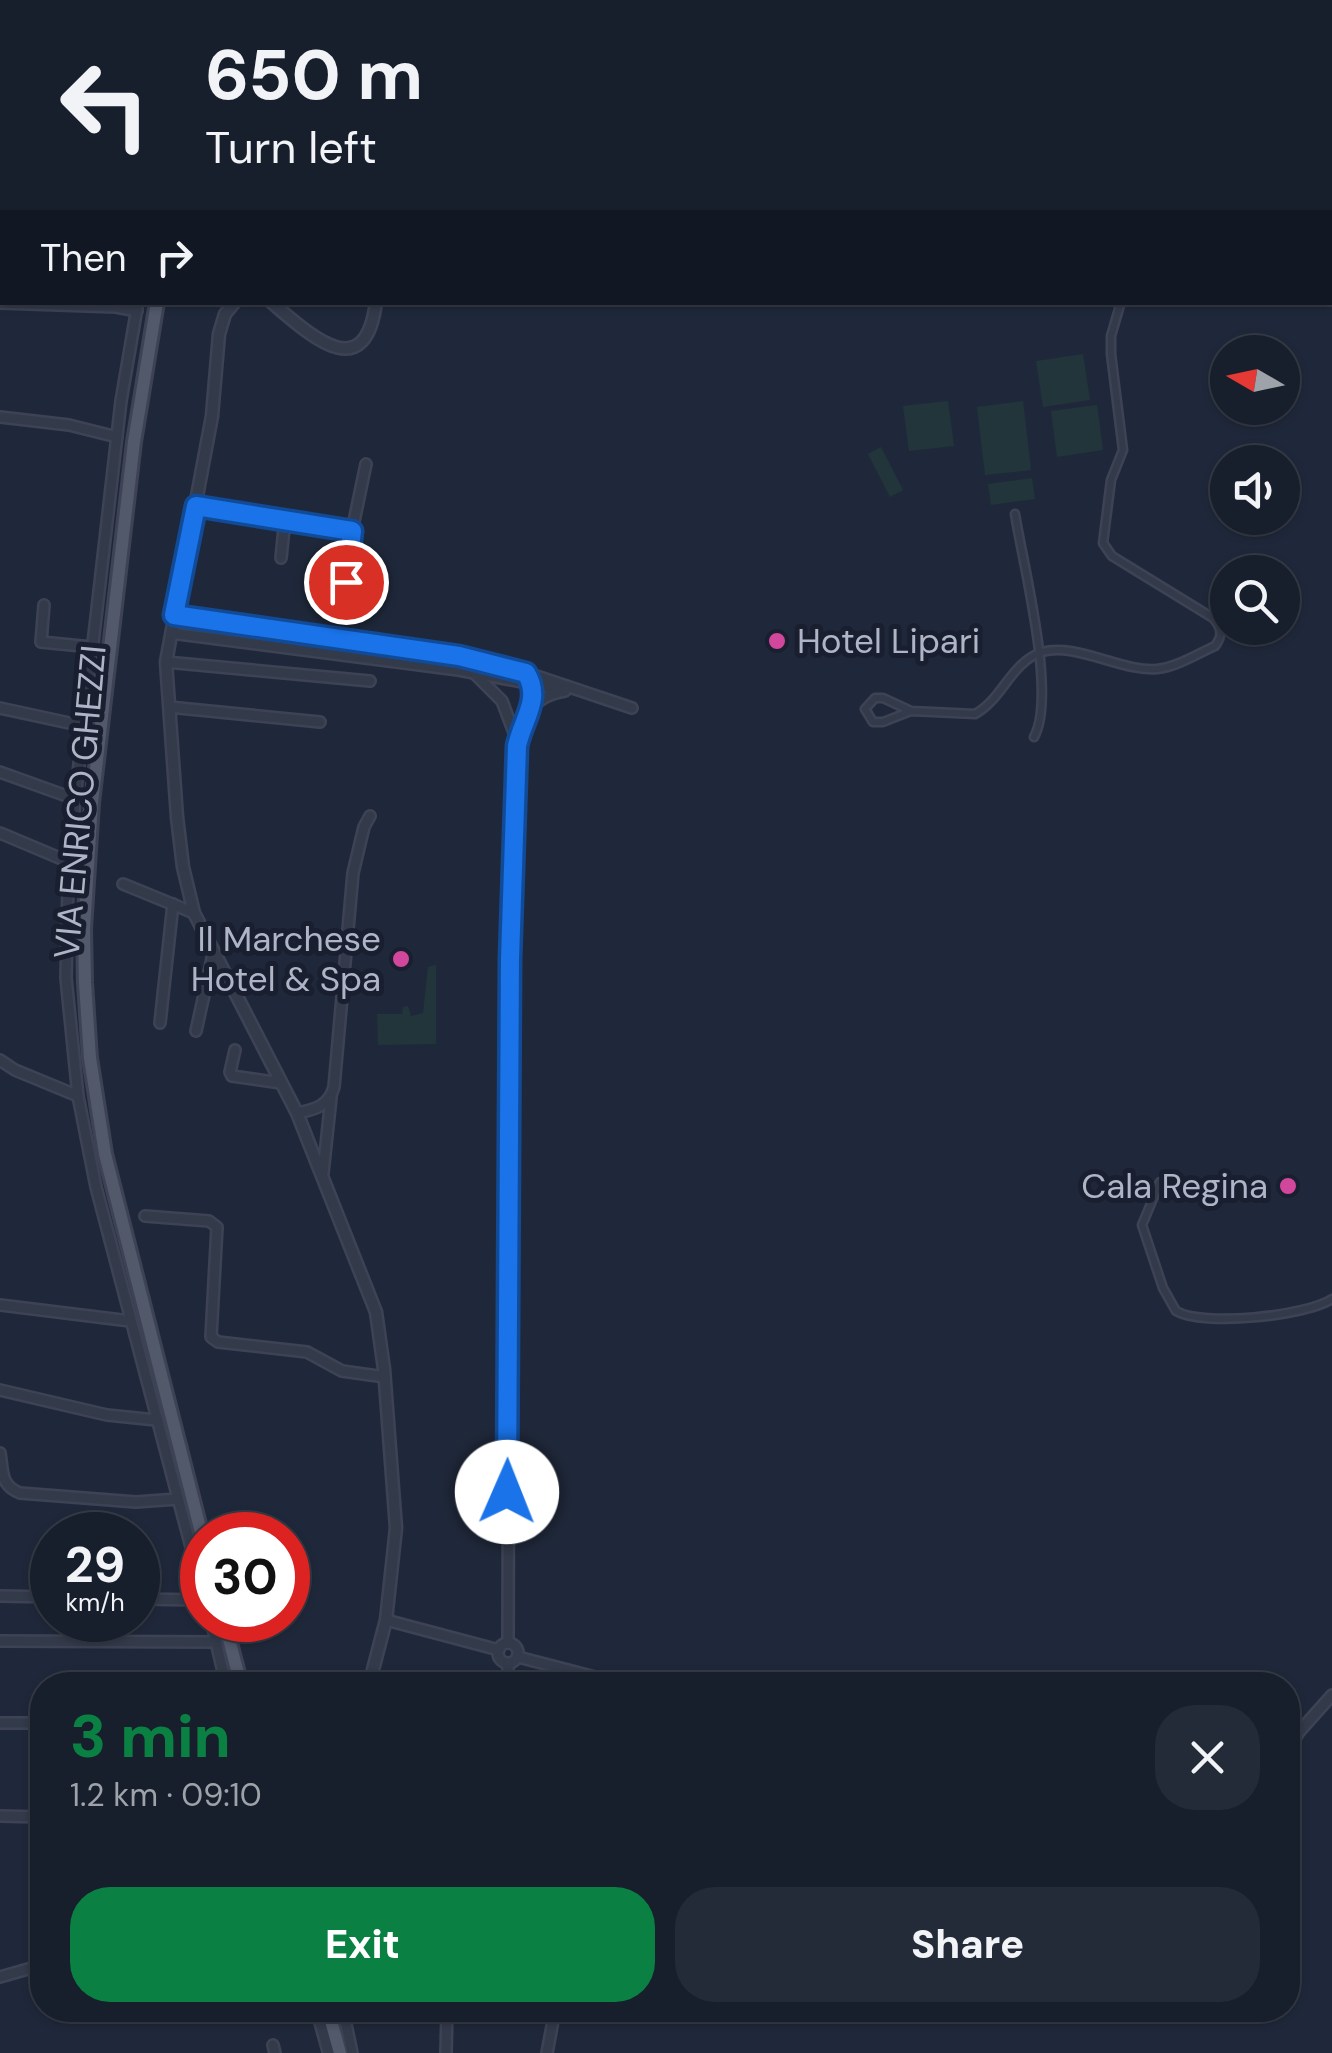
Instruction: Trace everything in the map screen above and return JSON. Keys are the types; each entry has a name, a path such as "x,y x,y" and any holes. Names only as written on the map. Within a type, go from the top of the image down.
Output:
{"main road":[{"path":"157,305 134,442 92,804 84,910 84,982 90,1058 105,1154 196,1512"},
{"path":"230,1642 238,1672"},
{"path":"331,2022 340,2053"}],"street":[{"path":"58,305 138,307"},
{"path":"233,305 219,334 212,416 166,662 177,817 194,913 296,1113 376,1312 396,1528 386,1620 373,1672"},
{"path":"275,305 322,344 344,350 357,346 368,333 376,305"},
{"path":"911,711 873,722 864,710 875,698 911,711 975,714 1017,669 1038,654 1062,651 1152,669 1173,665 1219,640 1220,628 1213,618 1112,556 1103,543 1111,480 1123,450 1112,354 1120,305"},
{"name":"VIA ENRICO GHEZZI","path":"138,307 117,437 82,726 70,862 66,978 78,1096 96,1187 181,1512"},
{"path":"0,417 68,425 117,437"},
{"path":"346,582 366,464"},
{"path":"196,506 352,531"},
{"path":"1015,514 1043,710 1034,737"},
{"path":"281,558 285,520"},
{"path":"44,605 40,642 92,647"},
{"path":"174,615 459,656 523,672 583,694"},
{"path":"171,632 474,672 632,708"},
{"path":"166,662 370,681"},
{"path":"474,672 502,701 512,721 517,746"},
{"path":"502,701 508,679 523,672"},
{"path":"523,672 533,684 534,703 522,723 517,746 510,959 500,1659 567,1672"},
{"path":"534,703 565,690"},
{"path":"170,707 320,722"},
{"path":"0,708 82,726"},
{"path":"0,772 75,799"},
{"path":"323,1173 353,872 370,816"},
{"path":"0,833 70,862"},
{"path":"123,884 194,913"},
{"path":"160,1023 172,904"},
{"path":"196,1030 213,954"},
{"path":"235,1050 232,1076 280,1083"},
{"path":"0,1060 78,1096"},
{"path":"296,1113 321,1106 331,1098"},
{"path":"1160,1182 1142,1224 1163,1288 1176,1311 1197,1318 1272,1314 1318,1306 1332,1298"},
{"path":"145,1216 210,1221 217,1227 211,1337 218,1342 307,1352 342,1371 385,1377"},
{"path":"0,1305 130,1321"},
{"path":"0,1390 107,1415 156,1420"},
{"path":"0,1452 3,1481 20,1493 136,1502 178,1500"},
{"path":"0,1596 30,1597"},
{"path":"386,1620 516,1648 511,1672"},
{"path":"0,1641 180,1642"},
{"path":"216,1642 223,1672"},
{"path":"1300,1735 1332,1695"},
{"path":"0,1722 30,1723"},
{"path":"0,1816 30,1817"},
{"path":"0,1977 30,1968"},
{"path":"320,2022 329,2053"},
{"path":"346,2022 352,2053"},
{"path":"446,2053 447,2022"},
{"path":"547,2053 553,2022"}],"shaded area":[{"path":"1083,354 1090,400 1043,407 1036,361"},
{"path":"948,401 954,446 909,451 903,406"},
{"path":"1023,401 1031,470 985,475 977,407"},
{"path":"1097,405 1103,450 1057,457 1051,411"},
{"path":"881,447 903,490 890,497 868,454"},
{"path":"1032,478 1035,499 991,505 988,484"},
{"path":"436,965 436,1044 378,1045 377,1014 402,1014 403,1007 408,1006 411,1016 423,1013 428,967"}],"place":[{"name":"Hotel Lipari","path":"777,641"},
{"name":"Il Marchese Hotel & Spa","path":"401,959"},
{"name":"Cala Regina","path":"1288,1186"}],"route":[{"path":"346,582 352,531 196,506 174,615 504,664 526,673 533,684 534,703 522,723 517,746 510,959 507,1492"}]}
